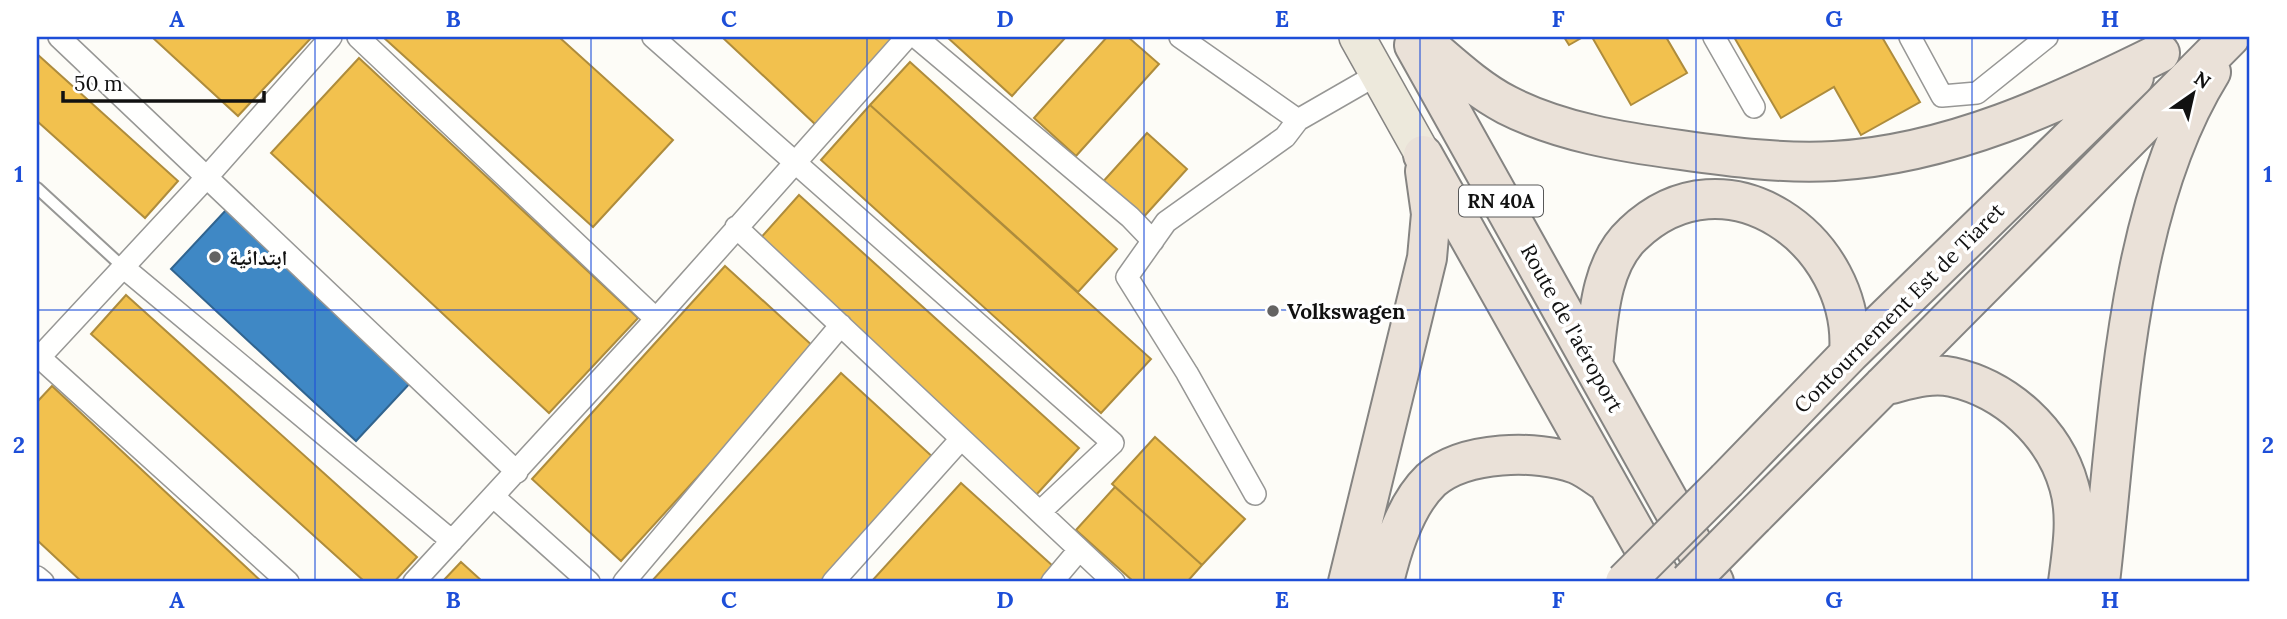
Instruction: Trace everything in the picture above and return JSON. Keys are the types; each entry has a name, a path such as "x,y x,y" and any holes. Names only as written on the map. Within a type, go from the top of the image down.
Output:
{"highway":[{"name":"Route de l'aéroport","path":"1410,37 1714,582"},
{"path":"1418,37 1464,76 1507,104 1573,131 1631,144 1741,159 1834,161 1902,152 1969,135 2045,107 2168,45"},
{"path":"2100,582 2132,309 2152,207 2177,139 2202,87 2231,37"},
{"name":"Contournement Est de Tiaret","path":"1689,582 2231,37"},
{"name":"Contournement Est de Tiaret","path":"1625,582 1849,354 2168,45"},
{"path":"1348,582 1427,258 1431,214 1423,155"},
{"name":"RN 40A","path":"1423,155 1663,582"},
{"path":"1593,365 1601,300 1615,261 1631,234 1666,210 1704,198 1733,198 1770,211 1802,233 1825,265 1849,314 1849,354"},
{"path":"1508,308 1548,285"},
{"path":"1883,386 1923,376 1950,376 1980,387 2017,408 2051,444 2069,486 2073,533 2068,582"},
{"path":"1384,582 1409,510 1432,480 1467,460 1509,455 1559,459 1578,465 1604,481"}],"main road":[{"name":"RN 40A","path":"1357,37 1423,155"}],"street":[{"path":"59,37 517,472"},
{"path":"288,582 38,357 206,177 331,37"},
{"path":"358,37 656,319"},
{"path":"653,37 1113,443 1040,512"},
{"path":"414,582 656,319 907,37"},
{"path":"916,37 1130,218 1153,241"},
{"path":"1180,37 1298,120"},
{"path":"1714,37 1754,107"},
{"path":"1910,37 1942,96 1977,93 2047,37"},
{"path":"1255,494 1187,373 1127,277 1166,222 1285,137 1298,120 1378,74"},
{"path":"736,227 1114,582"},
{"path":"123,267 452,541"},
{"path":"624,582 841,326"},
{"path":"833,582 961,439"},
{"path":"494,497 589,582"},
{"path":"1052,582 1079,550"},
{"path":"37,577 43,582"}],"lane":[{"path":"37,188 123,267"}],"building: Homes":[{"path":"152,37 312,37 238,116"},
{"path":"383,37 559,37 673,140 593,227"},
{"path":"722,37 889,37 894,41 816,125"},
{"path":"947,37 1066,37 1012,96"},
{"path":"1107,37 1128,37 1159,64 1076,156 1034,118"},
{"path":"1564,37 1583,37 1569,45"},
{"path":"1592,37 1666,37 1687,73 1631,105"},
{"path":"1734,37 1882,37 1920,102 1861,135 1834,87 1781,118"},
{"path":"37,54 178,181 145,218 37,121"},
{"path":"359,58 638,318 549,413 271,153"},
{"path":"910,62 1117,249 1078,292 870,105"},
{"path":"870,105 1151,359 1101,413 821,160"},
{"path":"1147,133 1187,169 1140,221 1100,185"},
{"path":"799,195 1079,448 1036,495 757,242"},
{"path":"725,266 815,348 621,561 532,479"},
{"path":"126,295 417,557 394,582 365,582 91,334"},
{"path":"841,373 936,460 825,582 651,582"},
{"path":"52,386 262,582 82,582 37,540 37,402"},
{"path":"1155,437 1245,519 1202,565 1112,484"},
{"path":"961,483 1054,567 1040,582 871,582"},
{"path":"1115,487 1202,565 1187,582 1134,582 1076,530"},
{"path":"461,562 483,582 442,582"}],"building: Schools":[{"path":"227,209 412,381 356,441 171,269"}],"place":[{"name":"ابتدائية","path":"215,257"},
{"name":"Volkswagen","path":"1273,311"}]}
